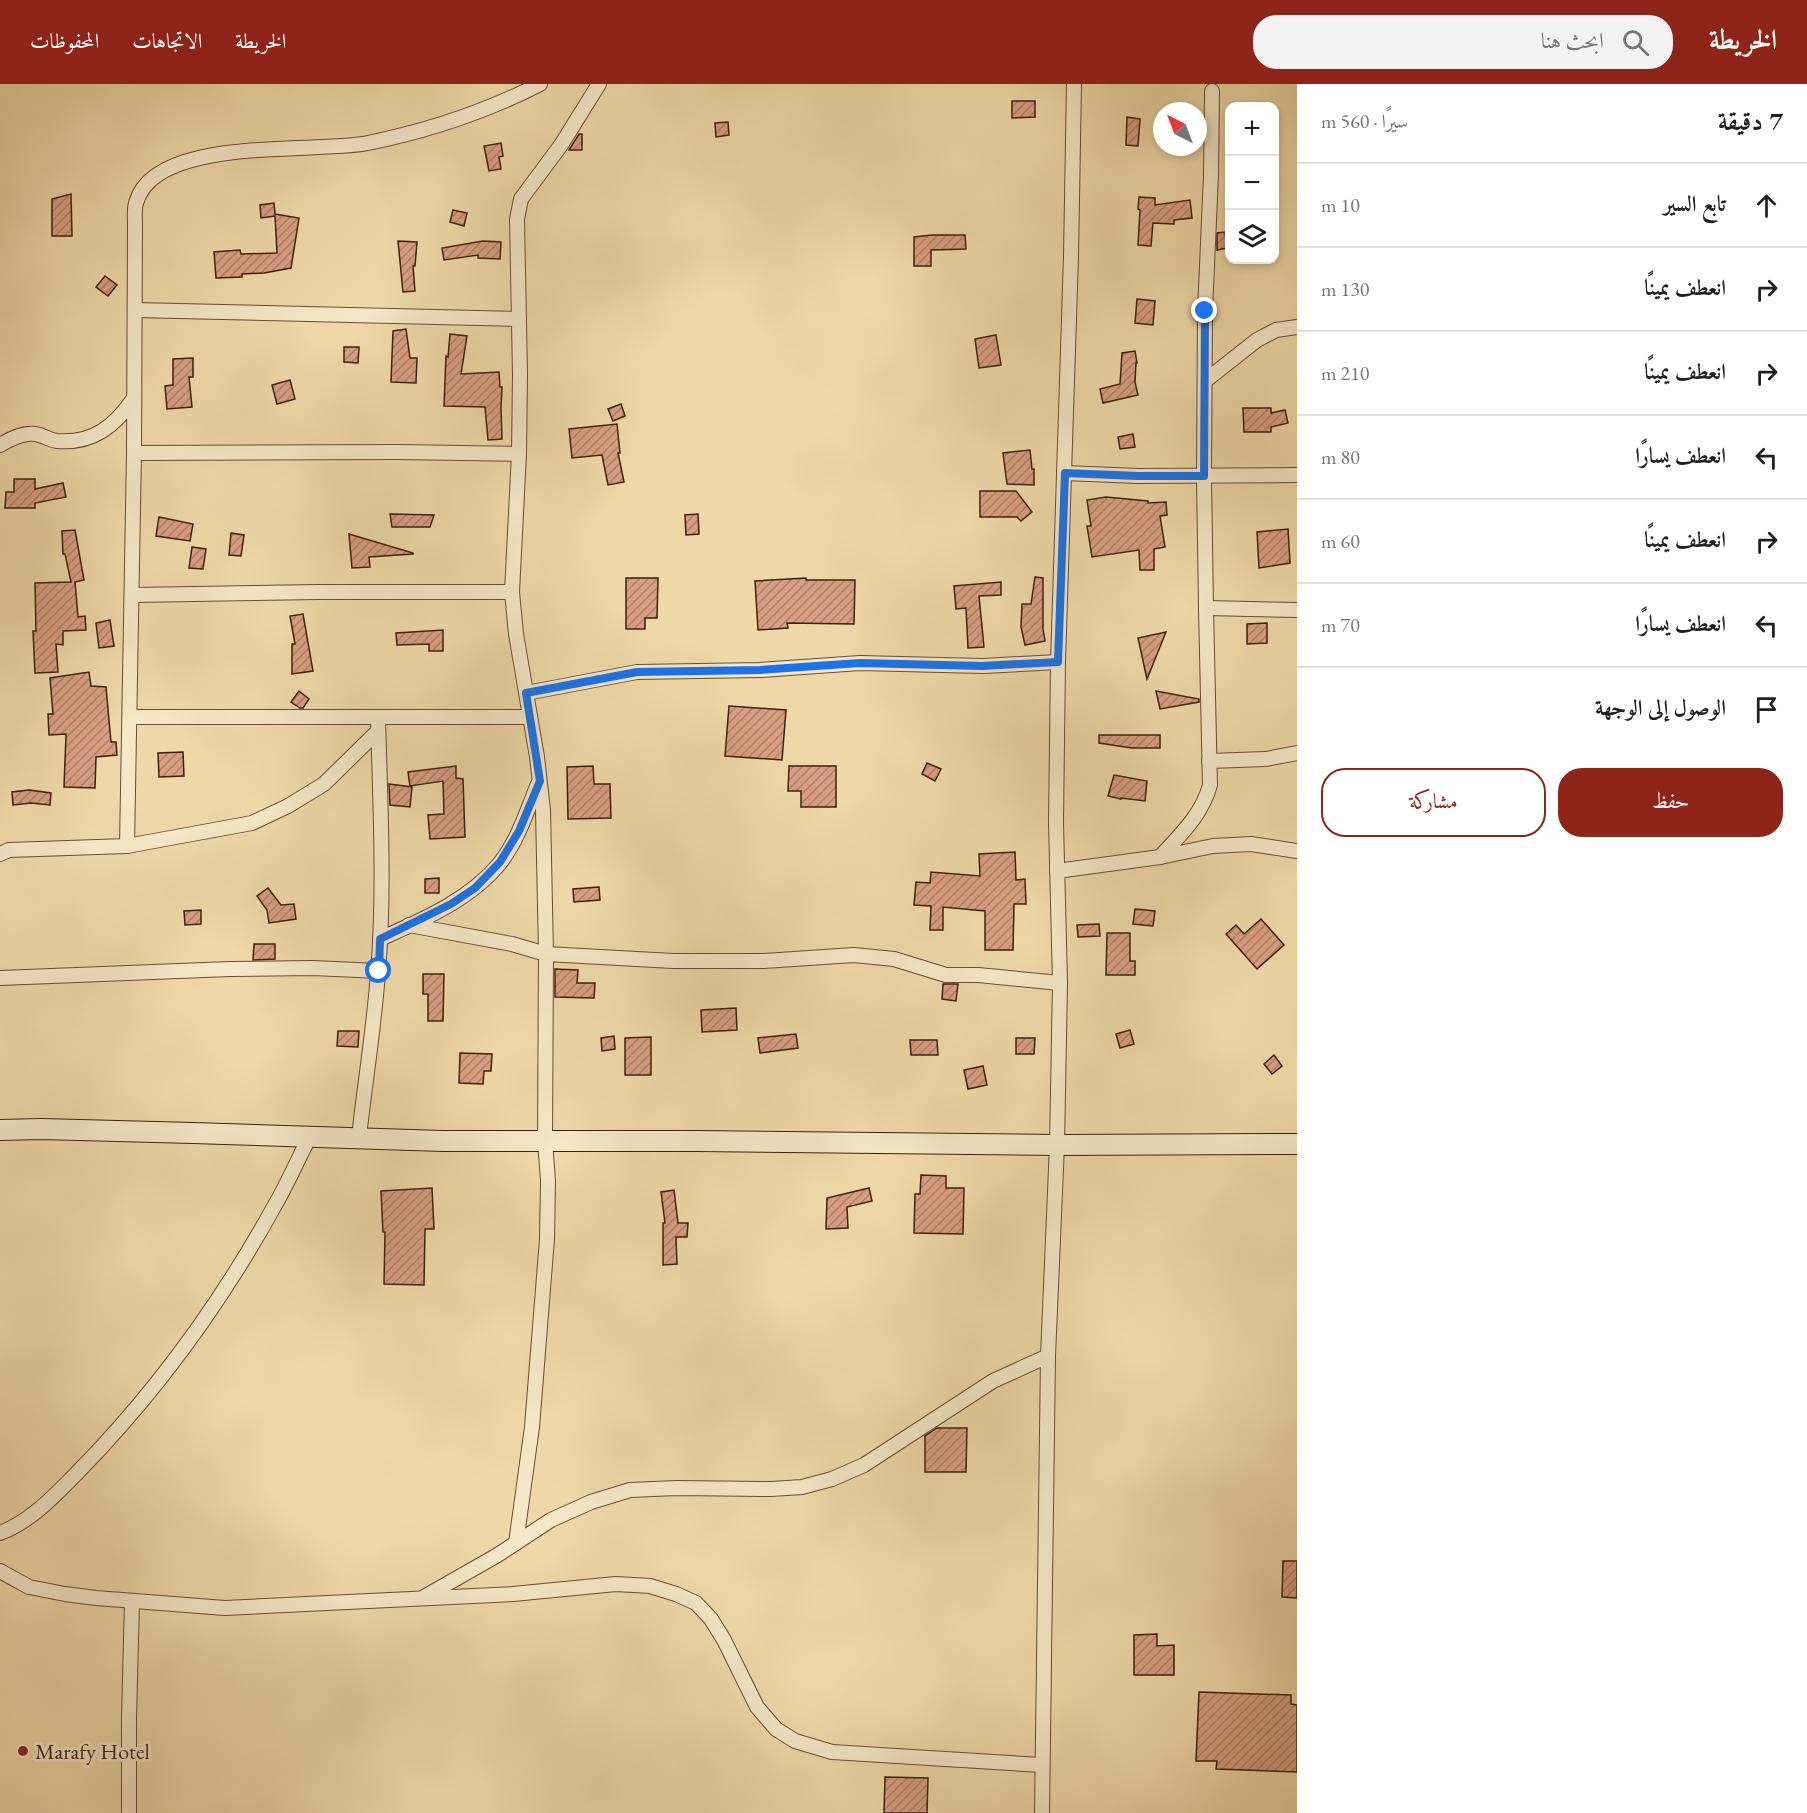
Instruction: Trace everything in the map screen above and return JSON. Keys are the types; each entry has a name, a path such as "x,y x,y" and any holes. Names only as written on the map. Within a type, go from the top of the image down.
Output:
{"street":[{"path":"127,846 136,203 144,188 158,174 180,164 221,154 259,149 325,148 366,144 450,121 497,104 540,84"},
{"path":"516,1543 532,1427 546,1249 548,1181 545,1141 546,954 543,810 516,634 511,573 519,454 517,219 521,199 561,145 599,84"},
{"path":"1042,1813 1048,1356 1057,1144 1060,983 1056,822 1058,662 1074,84"},
{"path":"1160,857 1197,815 1206,801 1210,785 1204,476 1212,91"},
{"path":"135,310 519,319"},
{"path":"1205,381 1257,340 1276,330 1297,327"},
{"path":"0,445 14,437 34,433 55,441 78,441 103,431 122,416 134,398"},
{"path":"134,453 519,454"},
{"path":"1065,473 1138,476 1297,474"},
{"path":"132,595 512,592"},
{"path":"1206,608 1297,610"},
{"path":"526,693 637,672 760,670 860,663 982,666 1058,662"},
{"path":"129,717 530,717"},
{"path":"358,1137 373,1034 379,971 382,851 378,717"},
{"path":"0,854 9,850 127,846 252,823 324,784 378,731"},
{"path":"1209,761 1266,759 1297,753"},
{"path":"380,939 451,904 475,888 500,862 519,831 540,781"},
{"path":"1057,871 1160,857 1213,846 1251,844 1297,851"},
{"path":"409,926 512,944 546,954 673,961 764,961 854,955 894,959 946,975 978,975 1060,983"},
{"path":"0,978 230,969 313,968 379,971"},
{"path":"0,1130 41,1129 443,1141 1297,1144"},
{"path":"0,1533 39,1510 87,1462 129,1417 177,1356 228,1283 276,1205 310,1136"},
{"path":"420,1599 496,1556 551,1520 591,1502 630,1490 677,1488 771,1490 832,1479 864,1465 993,1381 1048,1356"},
{"path":"0,1571 29,1587 65,1594 225,1608 513,1594 616,1584 650,1586 696,1603 724,1640 757,1707 776,1729 795,1741 832,1752 1042,1766"},
{"path":"129,1813 132,1601"}],"building":[{"path":"1012,101 1035,101 1035,117 1012,118"},
{"path":"1127,117 1140,119 1138,146 1126,145"},
{"path":"728,122 729,135 716,137 715,123"},
{"path":"579,134 582,134 582,150 569,150"},
{"path":"501,143 503,156 499,157 501,169 489,171 484,146"},
{"path":"71,194 72,236 52,236 52,199"},
{"path":"1139,197 1155,198 1155,205 1190,200 1192,218 1174,220 1174,224 1153,223 1151,246 1138,245"},
{"path":"274,203 275,214 299,218 291,268 242,274 242,277 216,278 214,252 240,250 241,254 277,253 275,216 261,218 260,205"},
{"path":"453,210 467,213 464,226 450,222"},
{"path":"1225,232 1225,248 1217,250 1217,233"},
{"path":"965,235 966,249 931,250 931,266 914,266 914,237"},
{"path":"398,241 417,242 415,266 413,266 415,291 403,292"},
{"path":"483,241 501,242 500,259 478,258 478,255 444,260 442,248"},
{"path":"105,276 117,285 108,296 96,287"},
{"path":"1137,299 1155,301 1153,325 1135,323"},
{"path":"406,329 410,358 417,358 416,383 391,382 393,331"},
{"path":"450,334 467,336 461,374 499,372 500,387 502,387 502,439 488,440 485,407 444,406 446,356 448,357"},
{"path":"996,335 1001,365 979,368 975,339"},
{"path":"344,347 359,347 358,363 344,362"},
{"path":"1135,351 1137,363 1135,382 1138,395 1103,403 1100,389 1120,384 1122,353"},
{"path":"193,358 193,377 189,377 192,407 167,409 165,386 173,385 173,359"},
{"path":"290,380 295,399 277,404 272,385"},
{"path":"621,404 625,416 613,421 608,409"},
{"path":"1243,408 1271,408 1271,413 1285,410 1288,423 1271,427 1271,432 1244,432"},
{"path":"617,424 620,453 618,453 624,482 608,485 602,455 572,458 569,429"},
{"path":"1133,434 1135,447 1120,449 1118,437"},
{"path":"1030,450 1032,469 1034,469 1034,485 1007,484 1003,453"},
{"path":"14,479 35,479 35,489 63,483 66,497 35,503 35,508 5,508 6,492 14,492"},
{"path":"980,491 1016,491 1032,512 1021,521 1017,517 980,517"},
{"path":"1106,497 1148,501 1148,503 1166,502 1167,515 1160,516 1165,547 1154,549 1154,570 1140,570 1139,550 1092,557 1087,526 1091,526 1087,500"},
{"path":"390,514 434,515 430,527 392,527"},
{"path":"698,514 699,534 686,535 685,515"},
{"path":"159,517 193,524 190,541 156,536"},
{"path":"1288,529 1290,563 1259,568 1257,532"},
{"path":"75,530 84,580 75,582 78,617 85,616 86,630 63,631 63,645 56,644 58,672 35,673 33,631 36,631 35,583 71,582 65,554 63,554 62,531"},
{"path":"231,533 244,535 241,556 229,555"},
{"path":"349,534 413,554 369,557 370,567 352,568"},
{"path":"192,547 206,549 203,569 189,568"},
{"path":"1035,577 1043,578 1045,641 1025,645 1021,627 1022,604 1031,604"},
{"path":"626,578 658,578 657,618 645,618 645,629 626,629"},
{"path":"806,578 806,580 855,580 854,624 787,623 788,628 758,630 755,581"},
{"path":"1001,582 1001,595 979,596 984,647 968,648 966,608 956,609 954,586"},
{"path":"303,614 313,671 292,674 292,644 295,644 290,616"},
{"path":"110,620 114,646 99,648 96,623"},
{"path":"1267,623 1267,643 1247,644 1247,624"},
{"path":"443,630 443,651 429,651 429,644 397,645 396,633"},
{"path":"1166,632 1147,679 1138,638"},
{"path":"89,672 91,686 106,687 111,742 116,742 117,755 96,757 95,788 64,787 66,734 49,735 48,714 53,714 50,678"},
{"path":"299,691 309,699 303,708 291,702"},
{"path":"1156,691 1199,699 1199,702 1160,709"},
{"path":"729,706 786,710 782,760 725,756"},
{"path":"1099,735 1160,735 1160,748 1132,748 1099,743"},
{"path":"183,752 184,776 159,777 158,753"},
{"path":"927,763 941,769 935,781 922,774"},
{"path":"456,766 456,778 463,779 465,837 430,839 428,815 444,814 443,781 410,786 408,772"},
{"path":"593,766 594,784 610,784 611,818 568,819 567,767"},
{"path":"789,766 836,766 836,807 801,807 801,791 788,791"},
{"path":"1114,775 1147,781 1145,801 1108,796"},
{"path":"389,784 412,787 410,807 390,805"},
{"path":"29,790 51,793 50,805 31,803 13,805 12,792"},
{"path":"1015,852 1016,880 1025,879 1026,904 1014,904 1013,950 985,950 985,911 943,907 943,930 930,930 931,906 914,905 916,882 930,883 931,872 980,876 979,854"},
{"path":"439,878 439,893 425,893 425,879"},
{"path":"599,887 600,900 574,902 573,889"},
{"path":"268,888 281,905 294,904 296,919 269,923 267,910 257,896"},
{"path":"1135,909 1155,911 1153,926 1133,924"},
{"path":"201,910 201,924 185,925 184,911"},
{"path":"1261,919 1284,945 1257,969 1226,934 1236,925 1244,934"},
{"path":"1099,924 1100,936 1078,937 1077,925"},
{"path":"1107,933 1130,933 1130,961 1135,961 1135,975 1106,975"},
{"path":"254,944 275,944 275,959 253,960"},
{"path":"555,969 578,970 577,983 595,983 594,998 555,997"},
{"path":"423,974 444,974 443,1021 428,1021 428,994 423,994"},
{"path":"943,984 958,984 956,1001 942,999"},
{"path":"736,1008 737,1030 702,1032 701,1010"},
{"path":"1130,1030 1134,1044 1120,1048 1116,1034"},
{"path":"338,1031 359,1031 358,1047 337,1046"},
{"path":"796,1034 798,1048 760,1053 758,1038"},
{"path":"614,1036 615,1049 602,1051 601,1038"},
{"path":"651,1037 651,1075 625,1075 625,1038"},
{"path":"1016,1038 1035,1038 1034,1054 1016,1054"},
{"path":"910,1040 937,1040 938,1055 911,1055"},
{"path":"460,1053 492,1054 491,1071 484,1071 483,1084 459,1083"},
{"path":"1274,1055 1282,1066 1272,1074 1264,1064"},
{"path":"983,1066 987,1085 968,1089 964,1070"},
{"path":"921,1175 946,1176 946,1188 964,1188 963,1234 914,1233 915,1194 920,1194"},
{"path":"432,1188 434,1229 425,1229 424,1285 384,1284 385,1232 383,1232 381,1191"},
{"path":"869,1188 872,1201 847,1207 848,1228 826,1229 827,1198"},
{"path":"674,1190 678,1223 688,1223 687,1237 676,1237 677,1264 663,1265 663,1223 665,1223 661,1192"},
{"path":"937,1428 967,1428 966,1472 925,1472 925,1436"},
{"path":"1283,1561 1297,1561 1297,1598 1282,1597"},
{"path":"1157,1634 1157,1646 1174,1645 1174,1675 1134,1675 1134,1635"},
{"path":"1199,1692 1291,1695 1291,1704 1297,1705 1297,1772 1216,1769 1217,1761 1196,1761"},
{"path":"885,1777 928,1778 927,1813 884,1813"}],"place":[{"name":"Marafy Hotel","path":"23,1751"}],"route":[{"path":"379,971 380,939 451,904 475,888 500,862 519,831 540,781 526,693 637,672 682,670 723,672 860,663 982,666 1058,662 1065,473 1204,476 1205,311"}]}
